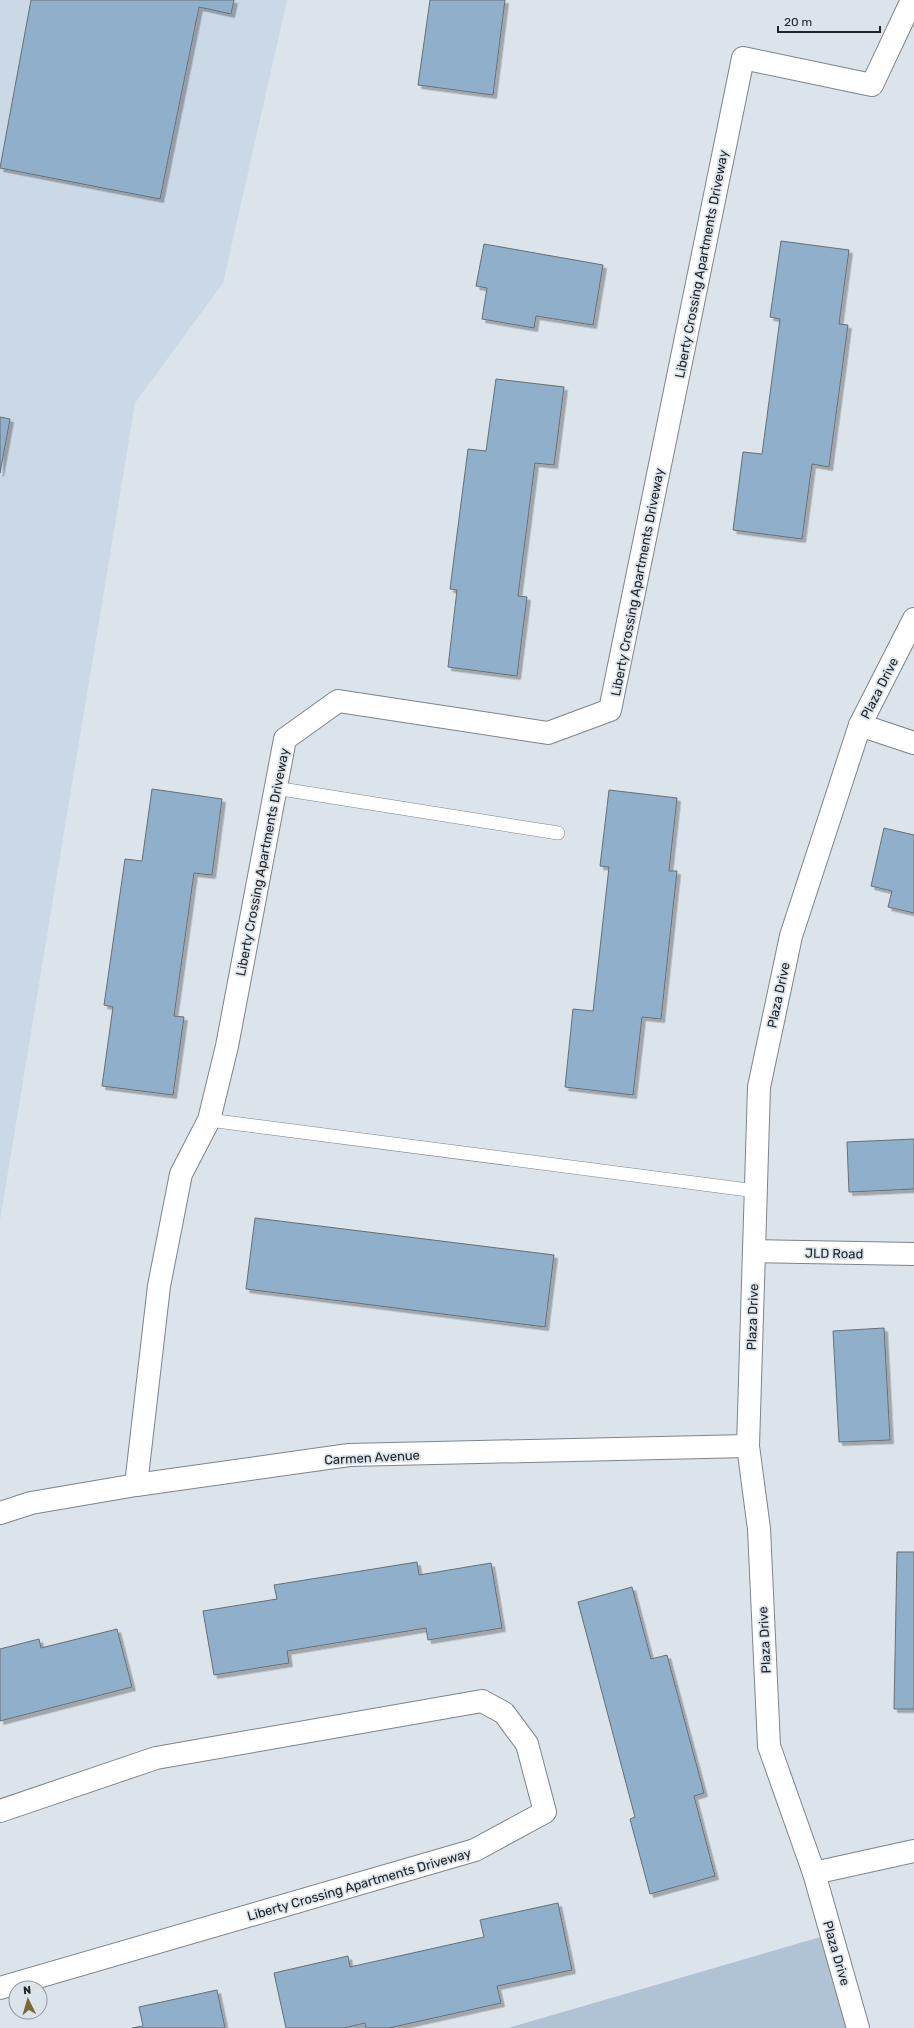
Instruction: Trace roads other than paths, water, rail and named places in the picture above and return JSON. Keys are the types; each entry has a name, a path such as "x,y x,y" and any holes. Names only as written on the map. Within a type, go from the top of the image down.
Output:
{"street":[{"name":"Liberty Crossing Apartments Driveway","path":"136,1485 159,1286 181,1174 209,1120 227,1046 285,739 338,701 548,733 610,710 743,58 872,84 912,0"},
{"name":"Plaza Drive","path":"858,2028 814,1873 769,1746 759,1529 748,1446 759,1088 791,936 860,725 914,619"},
{"path":"860,725 914,743"},
{"name":"JLD Road","path":"754,1251 914,1254"},
{"name":"Carmen Avenue","path":"0,1513 31,1503 136,1485 349,1455 748,1446"},
{"name":"Liberty Crossing Apartments Driveway","path":"0,1811 156,1758 482,1702 504,1712 527,1744 545,1812 475,1850 0,1988"},
{"path":"814,1873 914,1851"}],"lane":[{"path":"275,788 558,833"},
{"path":"209,1120 756,1191"}]}
